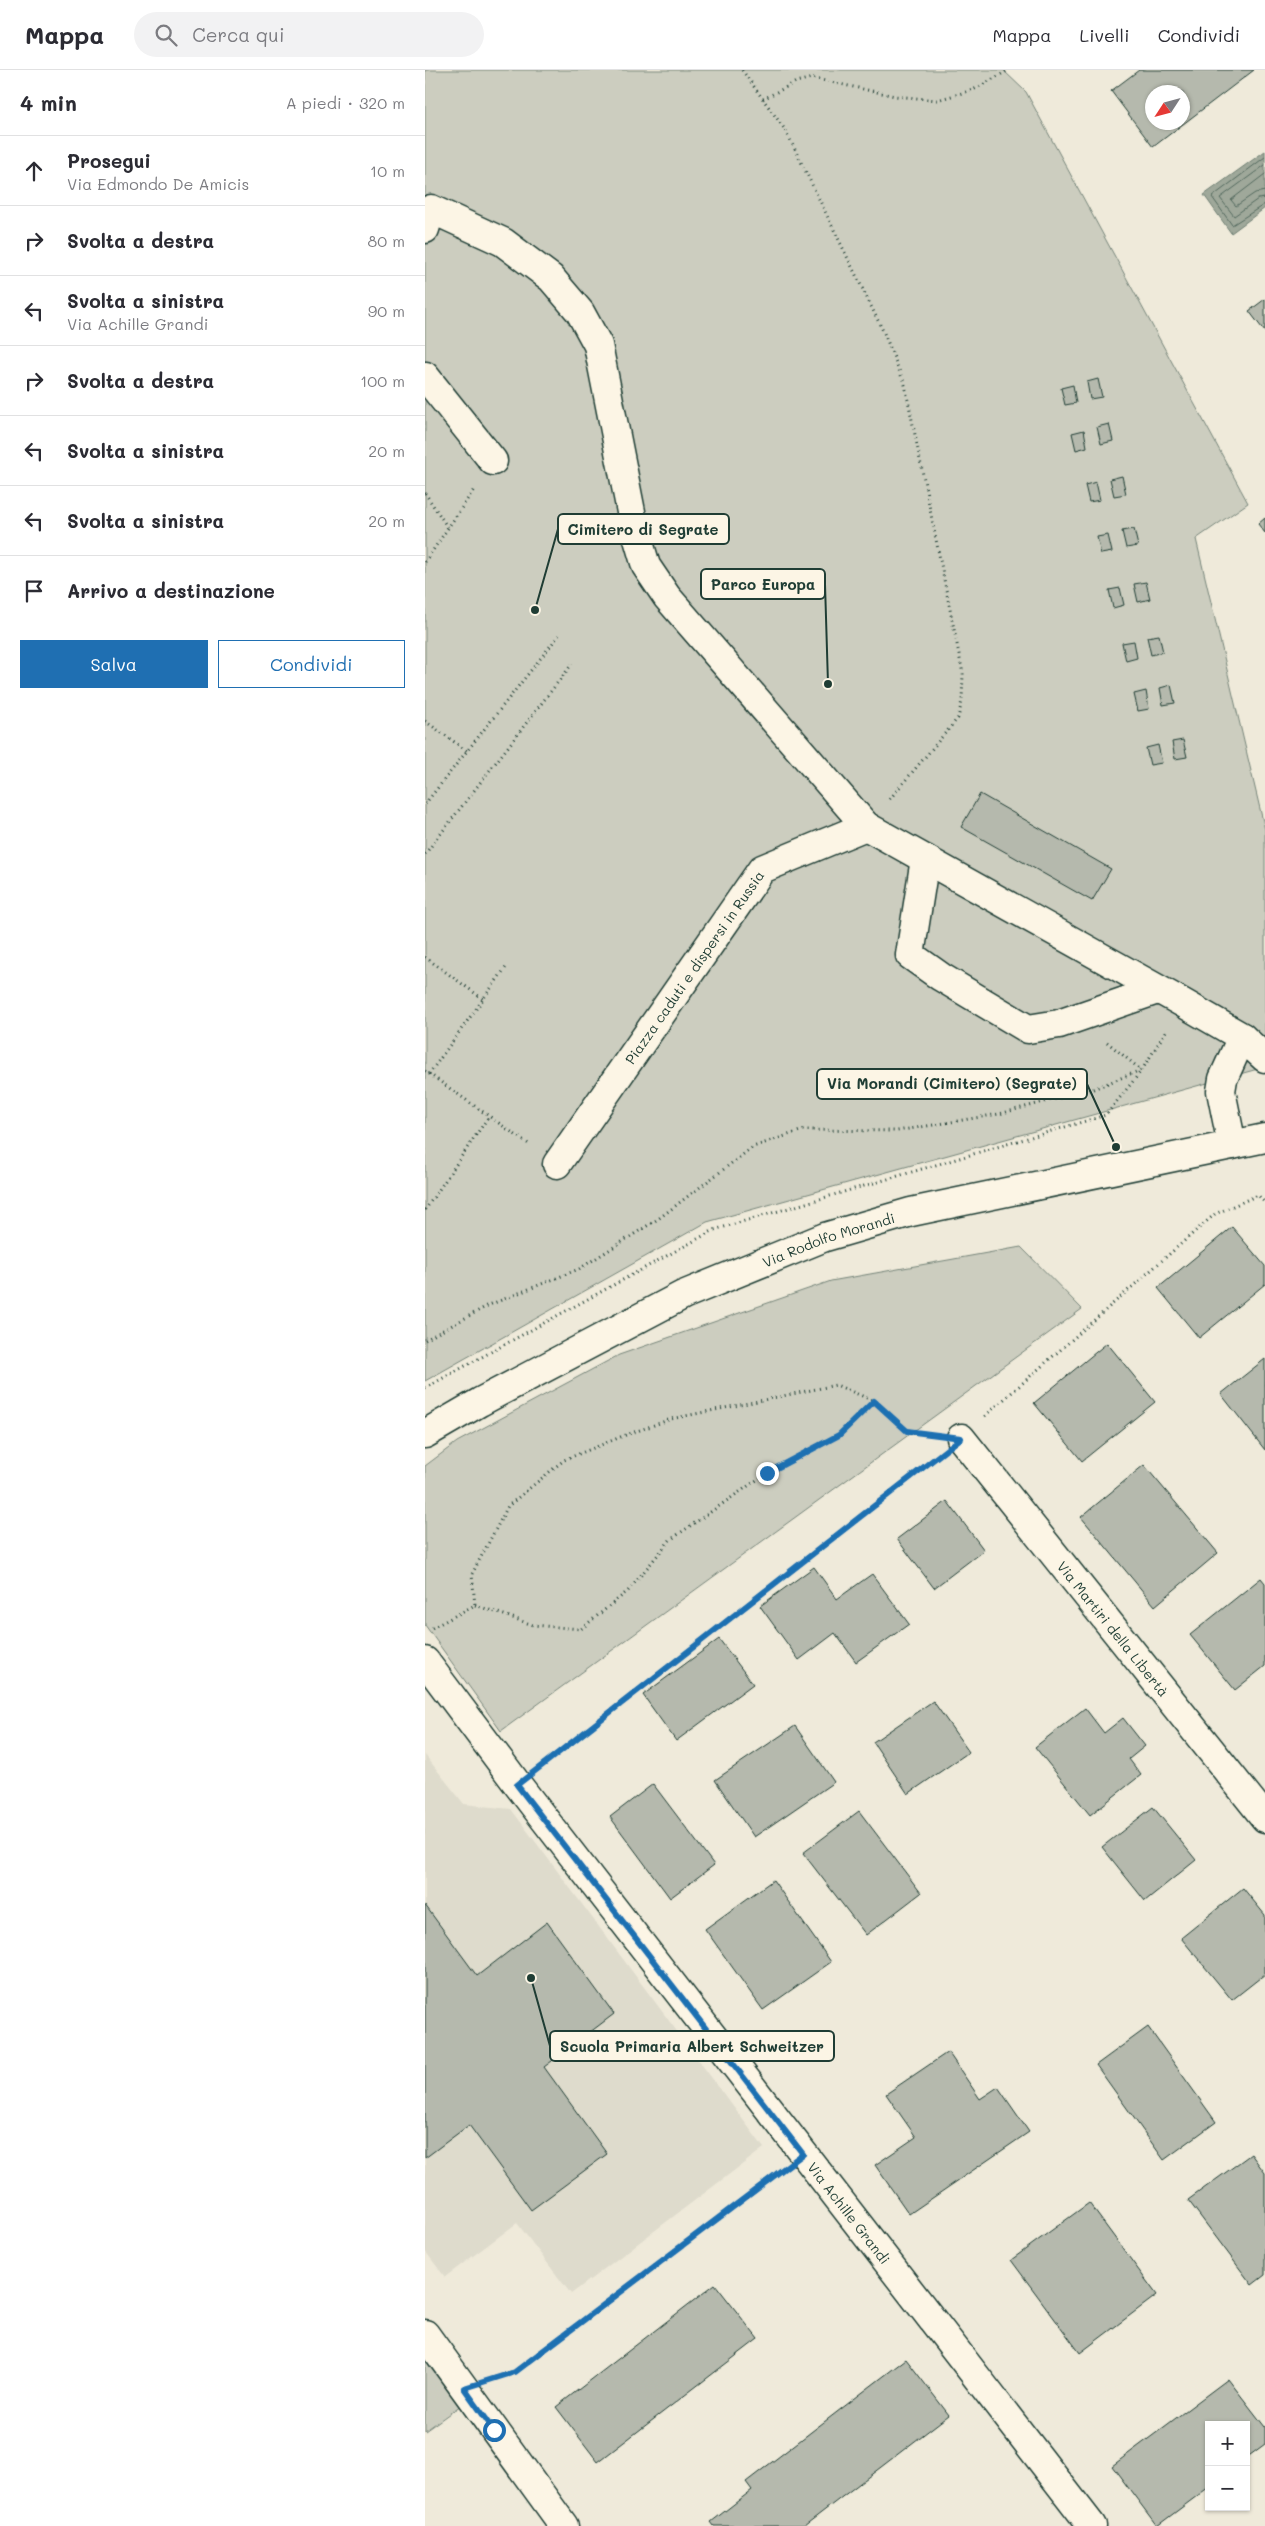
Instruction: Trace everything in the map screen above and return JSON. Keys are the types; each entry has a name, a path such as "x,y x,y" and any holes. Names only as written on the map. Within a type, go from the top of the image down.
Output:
{"street":[{"path":"425,229 431,209 503,242 551,278 580,312 599,345 633,522 646,566 667,597 867,826 1242,1037 1265,1058"},
{"path":"425,376 493,461"},
{"name":"Piazza caduti e dispersi in Russia","path":"557,1164 762,869 867,826"},
{"path":"925,859 910,955 941,977 1027,1029 1059,1024 1157,990"},
{"path":"1232,1145 1221,1091 1223,1079 1242,1037"},
{"name":"Via Rodolfo Morandi","path":"425,1434 480,1402 683,1295 825,1237 911,1212 1265,1138"},
{"name":"Via Martiri della Libertà","path":"961,1438 1265,1818"},
{"name":"Via Achille Grandi","path":"425,1661 517,1785 1092,2526"},
{"path":"425,2334 564,2526"}],"path":[{"path":"742,70 786,131 884,333 905,385 963,674 959,718 867,826"},
{"path":"763,99 796,82 812,78 895,96 937,100 973,90 1009,70"},
{"path":"425,562 493,461"},
{"path":"425,493 448,528"},
{"path":"425,804 559,635"},
{"path":"425,854 572,664"},
{"path":"425,721 467,751"},
{"path":"425,957 483,999"},
{"path":"429,1074 507,966"},
{"path":"425,1340 489,1305 579,1269 658,1219 753,1147 803,1130 897,1130 999,1114 1093,1090 1142,1070 1078,1018"},
{"path":"425,1071 557,1164"},
{"path":"425,1210 489,1116"},
{"path":"517,1785 961,1438 1215,1214 1258,1194 1265,1203"},
{"path":"475,1605 472,1574 508,1506 564,1460 671,1419 836,1385 874,1401 907,1431 961,1438"},
{"path":"425,1632 475,1605 533,1625 581,1629 628,1591 670,1540 767,1473 839,1435 874,1401"},
{"path":"464,2388 515,2372 803,2154"}],"shaded area":[{"path":"425,70 1003,70 1026,92 1248,503 1196,539 1265,830 1265,1067 707,1222 425,1381"},
{"path":"1021,1247 1082,1309 501,1731 425,1625 425,1466 457,1442 619,1355 831,1281"},
{"path":"425,1755 464,1804 511,1809 764,2148 571,2294 517,2223 445,2277 425,2251"},
{"path":"425,2350 464,2403 425,2431"}],"water":[{"path":"1265,151 1265,208 1231,233 1204,195"}],"building":[{"path":"1139,70 1254,70 1190,119 1190,85 1145,85 1145,130 1175,130 1153,147 1111,91"},
{"path":"1265,299 1265,332 1249,311"},
{"path":"1098,379 1102,397 1090,399 1087,382"},
{"path":"1073,385 1076,403 1065,405 1061,388"},
{"path":"1109,424 1113,441 1101,444 1097,427"},
{"path":"1084,430 1087,447 1076,450 1072,433"},
{"path":"1122,476 1126,494 1114,496 1110,479"},
{"path":"1096,482 1100,500 1089,502 1085,485"},
{"path":"1265,518 1265,533 1258,524"},
{"path":"1134,529 1138,546 1126,548 1122,531"},
{"path":"1108,535 1112,552 1101,554 1097,537"},
{"path":"1146,582 1150,599 1138,602 1134,584"},
{"path":"1120,588 1124,605 1113,608 1109,590"},
{"path":"1159,635 1163,652 1151,655 1147,637"},
{"path":"1134,641 1137,658 1126,661 1122,643"},
{"path":"1171,685 1175,703 1163,705 1160,688"},
{"path":"1146,691 1149,709 1138,711 1134,694"},
{"path":"1183,740 1187,757 1175,759 1172,742"},
{"path":"1158,745 1162,763 1150,765 1146,748"},
{"path":"980,794 1111,869 1092,901 961,827"},
{"path":"1232,1227 1265,1266 1265,1284 1199,1338 1158,1288"},
{"path":"1107,1343 1155,1402 1082,1461 1034,1403"},
{"path":"1265,1359 1265,1450 1221,1394"},
{"path":"1144,1465 1218,1553 1155,1606 1081,1517"},
{"path":"947,1501 984,1550 934,1588 897,1539"},
{"path":"814,1567 837,1599 872,1574 909,1624 856,1662 835,1633 799,1660 760,1606"},
{"path":"1261,1578 1265,1583 1265,1666 1235,1690 1190,1635"},
{"path":"719,1639 753,1684 676,1741 643,1695"},
{"path":"933,1701 969,1752 908,1794 873,1742"},
{"path":"1085,1708 1104,1733 1123,1718 1145,1746 1129,1759 1141,1775 1090,1815 1035,1747"},
{"path":"795,1726 834,1782 754,1837 715,1780"},
{"path":"653,1784 714,1865 670,1898 610,1817"},
{"path":"1153,1807 1196,1860 1145,1901 1102,1847"},
{"path":"859,1811 921,1893 866,1935 803,1853"},
{"path":"773,1880 831,1962 763,2010 705,1929"},
{"path":"1243,1888 1265,1915 1265,1974 1232,2000 1181,1938"},
{"path":"425,1905 477,1976 547,1922 614,2014 544,2067 607,2154 531,2210 469,2125 425,2158"},
{"path":"1148,2027 1216,2122 1164,2160 1096,2065"},
{"path":"948,2052 980,2099 998,2087 1029,2132 909,2214 875,2165 916,2137 886,2094"},
{"path":"1251,2154 1265,2173 1265,2275 1252,2285 1188,2200"},
{"path":"1089,2203 1157,2295 1080,2353 1011,2260"},
{"path":"715,2284 758,2339 598,2462 556,2407"},
{"path":"906,2359 949,2415 804,2526 714,2526 711,2522 752,2490 746,2482"},
{"path":"1228,2379 1265,2427 1265,2444 1250,2455 1250,2421 1205,2421 1205,2490 1157,2526 1112,2466"}],"place":[{"name":"Cimitero di Segrate","path":"535,610"},
{"name":"Parco Europa","path":"828,684"},
{"name":"Via Morandi (Cimitero) (Segrate)","path":"1116,1147"},
{"name":"Scuola Primaria Albert Schweitzer","path":"531,1978"}],"route":[{"path":"494,2430 464,2388 515,2372 803,2154 517,1785 961,1438 907,1431 874,1401 839,1435 767,1473"}]}
